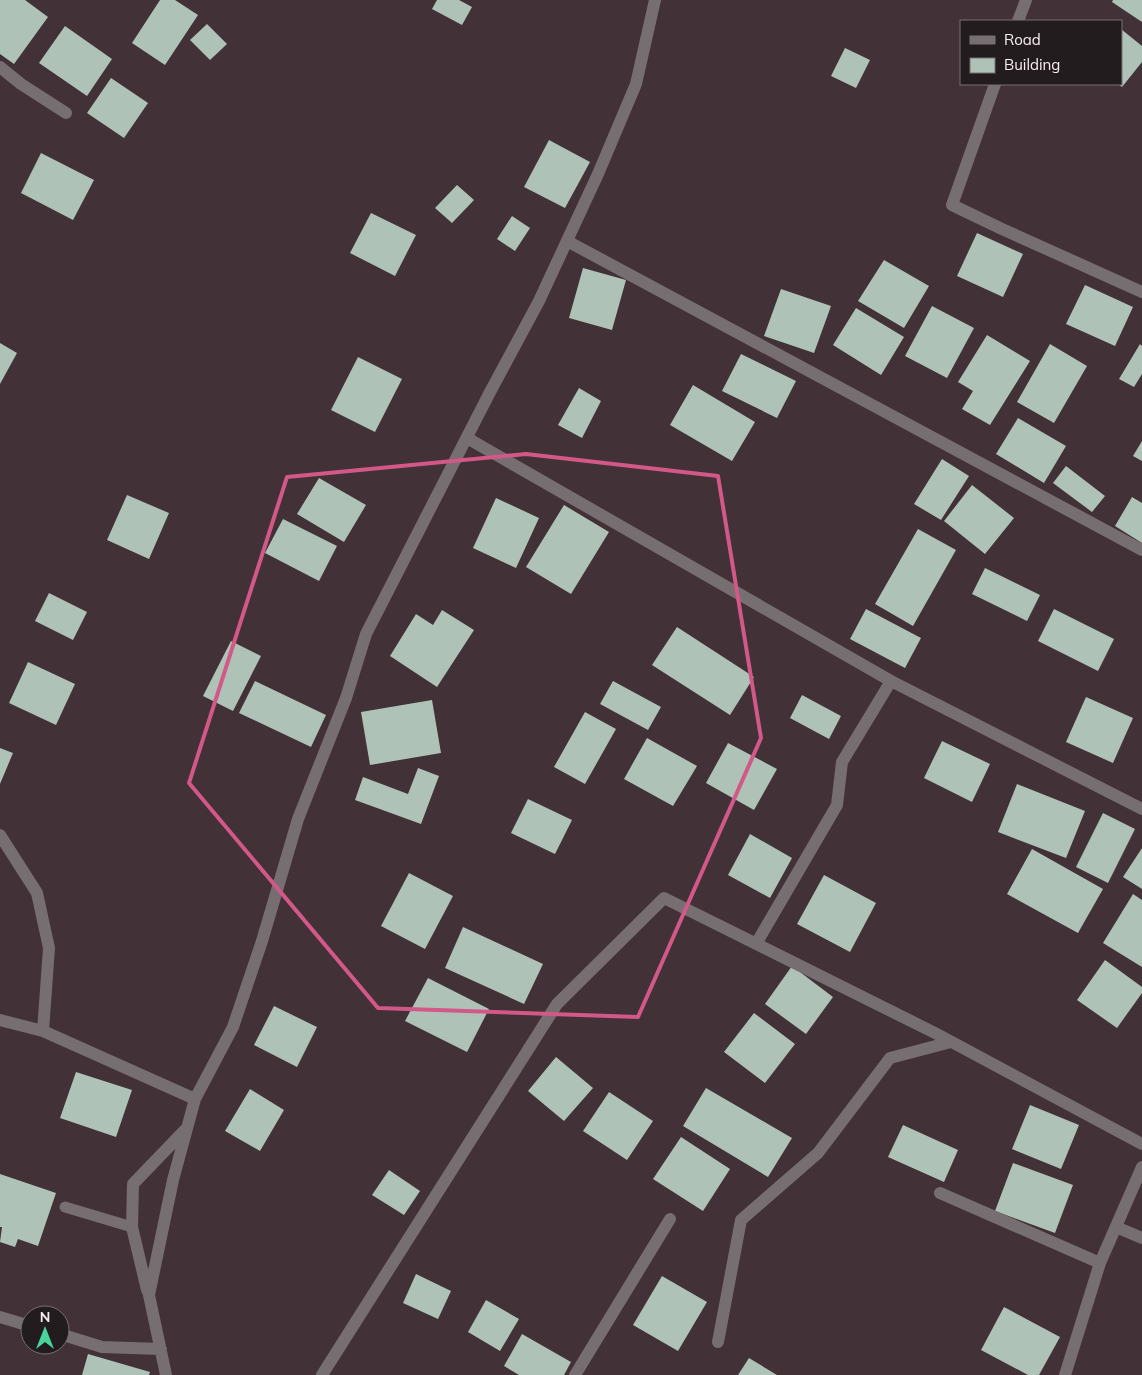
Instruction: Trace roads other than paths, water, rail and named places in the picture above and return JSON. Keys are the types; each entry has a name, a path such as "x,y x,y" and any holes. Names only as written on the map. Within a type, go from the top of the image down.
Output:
{"street":[{"path":"148,1295 173,1180 195,1099 233,1027 262,941 298,819 346,698 366,634 539,301 598,174 636,84 655,0"},
{"path":"1018,20 1026,0"},
{"path":"0,67 66,113"},
{"path":"996,85 952,205 1142,292"},
{"path":"567,241 1142,550"},
{"path":"467,438 891,681 1142,809"},
{"path":"756,944 838,805 842,762 891,681"},
{"path":"0,835 37,893 49,948 43,1031"},
{"path":"322,1375 556,1004 664,898 951,1042 1142,1144"},
{"path":"0,1020 43,1031 195,1099"},
{"path":"718,1342 741,1220 818,1153 890,1058 951,1042"},
{"path":"166,1375 132,1227 133,1184 187,1127"},
{"path":"1065,1375 1100,1263 1142,1167"},
{"path":"940,1193 1100,1263"},
{"path":"575,1375 670,1219"},
{"path":"1116,1227 1142,1238"},
{"path":"0,1317 20,1323"},
{"path":"70,1337 102,1347 161,1349"}],"lane":[{"path":"65,1207 132,1227"}]}
